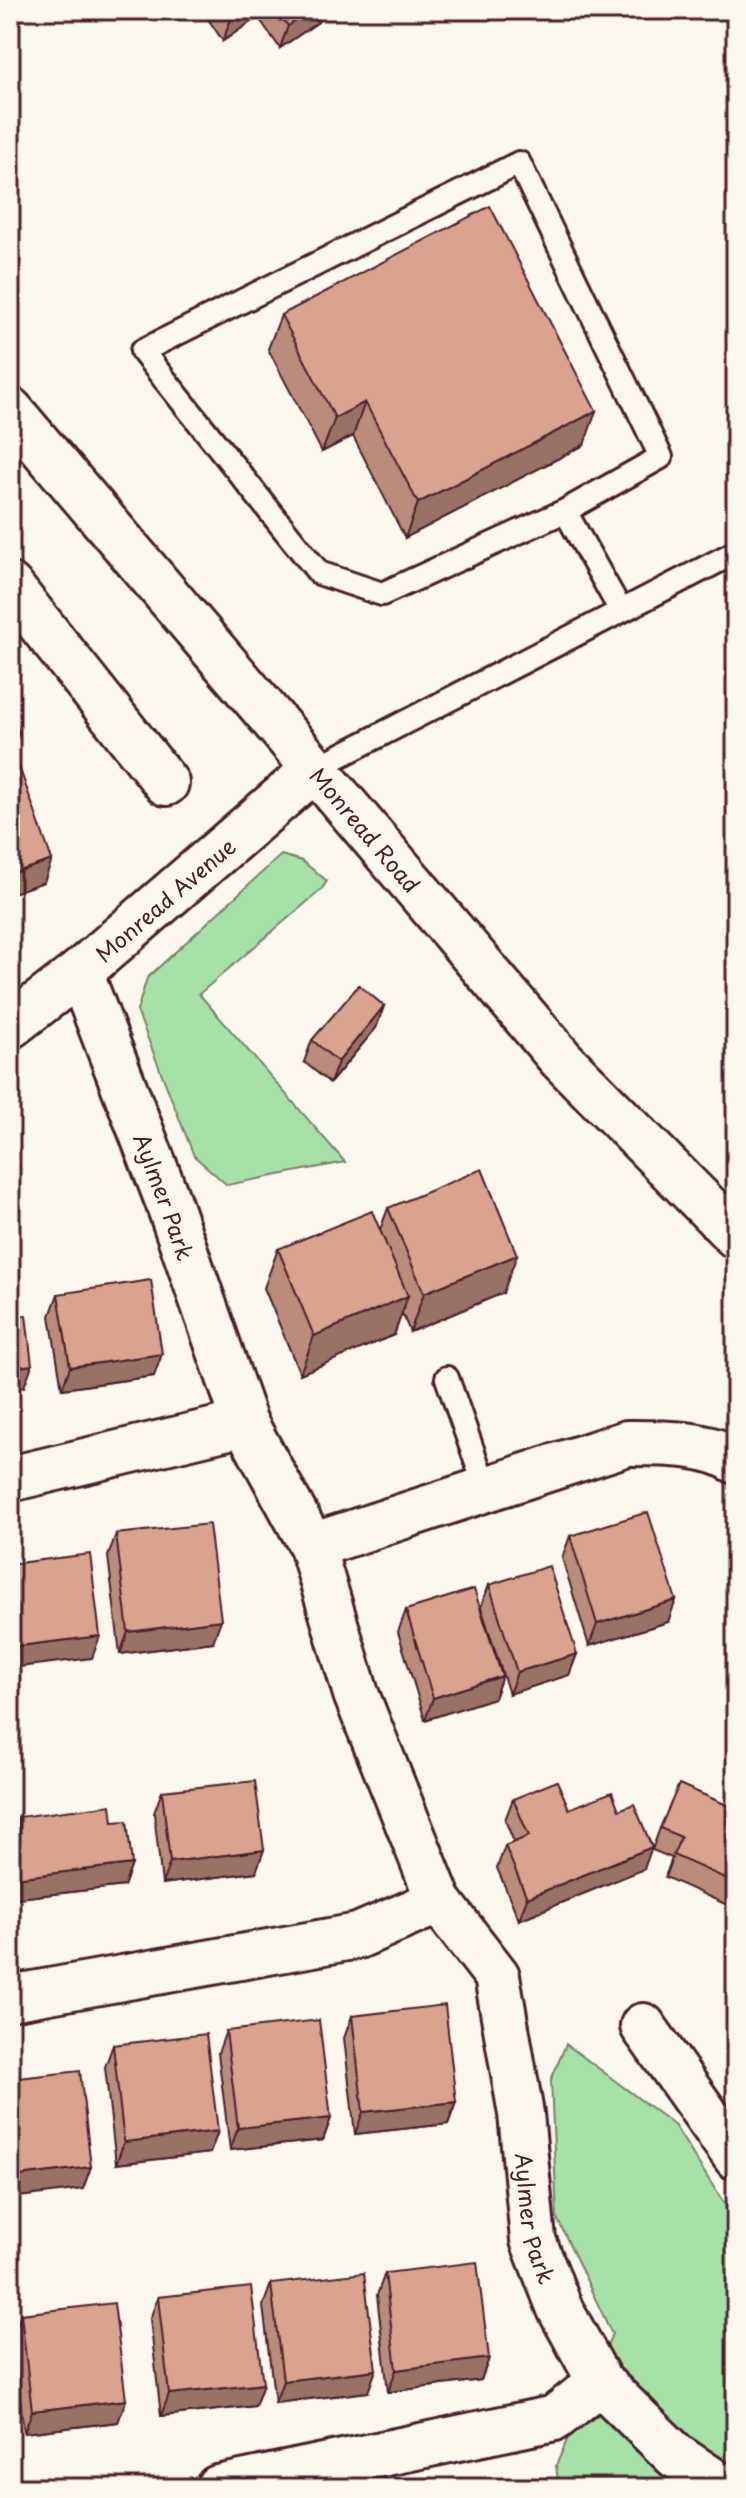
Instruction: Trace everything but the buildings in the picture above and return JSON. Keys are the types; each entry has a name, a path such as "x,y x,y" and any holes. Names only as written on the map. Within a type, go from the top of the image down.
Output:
{"street":[{"name":"Monread Road","path":"10,410 561,1059 735,1235"},
{"path":"10,586 166,783"},
{"name":"Monread Avenue","path":"10,1026 80,972 316,768"},
{"name":"Aylmer Park","path":"80,972 167,1199 245,1423 312,1546 356,1694 439,1901 497,1976 521,2114 533,2240 560,2309 600,2382 676,2456 724,2488"},
{"path":"10,1479 245,1423"},
{"path":"312,1546 627,1443 663,1443 724,1453 736,1461"},
{"path":"10,1998 358,1936 439,1901"},
{"path":"643,2026 736,2157"},
{"path":"218,2488 555,2418 600,2382"}],"lane":[{"path":"519,163 661,457 565,511 382,594 319,573 142,351 519,163"},
{"path":"565,511 621,611"},
{"path":"316,768 736,552"},
{"path":"447,1378 486,1489"}],"green space":[{"path":"281,855 302,861 327,881 321,890 199,994 345,1162 227,1185 194,1156 137,1011 147,978"},
{"path":"566,2044 674,2125 736,2222 736,2488 559,2488 556,2466 612,2334 557,2218 551,2080"}]}
